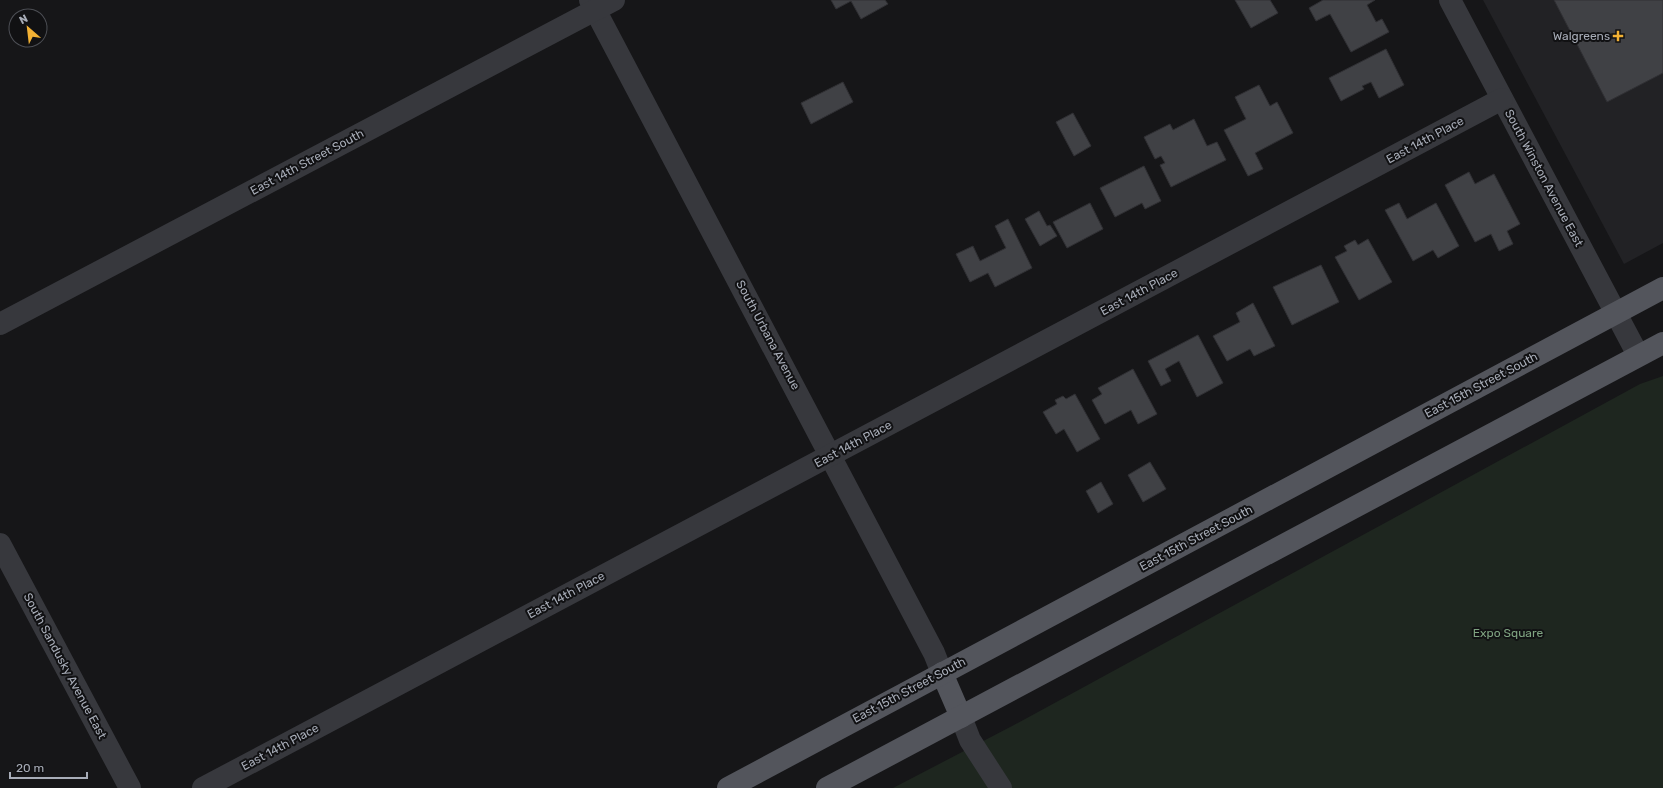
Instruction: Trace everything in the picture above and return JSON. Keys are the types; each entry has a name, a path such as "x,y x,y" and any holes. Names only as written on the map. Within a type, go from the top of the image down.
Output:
{"main road":[{"name":"East 15th Street South","path":"728,788 1663,288"},
{"path":"827,788 1663,343"},
{"path":"942,673 961,717"}],"street":[{"name":"South Winston Avenue East","path":"1450,0 1638,355"},
{"name":"East 14th Street South","path":"0,324 600,3"},
{"name":"South Urbana Avenue","path":"600,3 934,653 942,673"},
{"name":"East 14th Place","path":"203,788 1502,99"},
{"name":"South Sandusky Avenue East","path":"0,544 130,788"},
{"path":"961,717 970,740 1001,788"}],"shaded area":[{"path":"1483,0 1663,0 1663,243 1624,264"}],"green space":[{"name":"Expo Square","path":"1663,376 1663,788 893,788 1014,725 1640,384"}],"building":[{"path":"831,0 885,0 888,4 861,19 851,1 836,9"},
{"path":"1235,0 1270,0 1278,13 1251,28"},
{"path":"1323,0 1375,0 1367,5 1376,22 1382,19 1389,32 1351,52 1330,14 1316,21 1309,8"},
{"name":"Walgreens","path":"1554,0 1663,0 1663,73 1607,102"},
{"path":"1386,49 1404,85 1379,98 1371,82 1362,86 1364,89 1341,101 1329,78"},
{"path":"843,82 853,102 811,124 801,103"},
{"path":"1259,85 1270,106 1277,102 1293,133 1255,153 1263,169 1248,176 1224,130 1246,119 1235,97"},
{"path":"1073,113 1091,146 1074,156 1056,122"},
{"path":"1194,119 1207,146 1217,142 1226,160 1171,187 1160,165 1165,163 1161,156 1155,159 1144,137 1170,124 1173,130"},
{"path":"1144,166 1161,201 1145,209 1142,203 1115,217 1100,188"},
{"path":"1469,172 1475,184 1494,174 1520,224 1507,231 1513,244 1499,251 1491,234 1475,242 1445,185"},
{"path":"1090,203 1103,229 1067,248 1053,222"},
{"path":"1399,203 1407,219 1436,203 1459,246 1438,258 1433,250 1413,261 1385,210"},
{"path":"1039,211 1047,226 1050,225 1057,236 1040,246 1025,219"},
{"path":"1008,219 1032,268 995,287 988,273 970,282 956,254 973,246 980,261 1006,248 995,226"},
{"path":"1368,239 1392,282 1359,300 1335,257 1347,251 1344,246 1355,240 1358,245"},
{"path":"1321,265 1339,302 1292,325 1273,287"},
{"path":"1253,303 1275,346 1254,356 1250,349 1227,361 1213,336 1240,322 1236,313"},
{"path":"1198,335 1223,383 1197,397 1179,361 1165,369 1171,381 1161,386 1148,361"},
{"path":"1133,369 1157,414 1138,424 1131,410 1105,424 1092,400 1102,394 1098,388"},
{"path":"1075,394 1100,439 1077,452 1064,429 1056,434 1043,412 1057,404 1055,400 1063,396 1066,399"},
{"path":"1150,462 1166,489 1143,502 1128,475"},
{"path":"1101,482 1113,504 1098,513 1086,491"}],"place":[{"name":"Walgreens","path":"1618,36"}]}
